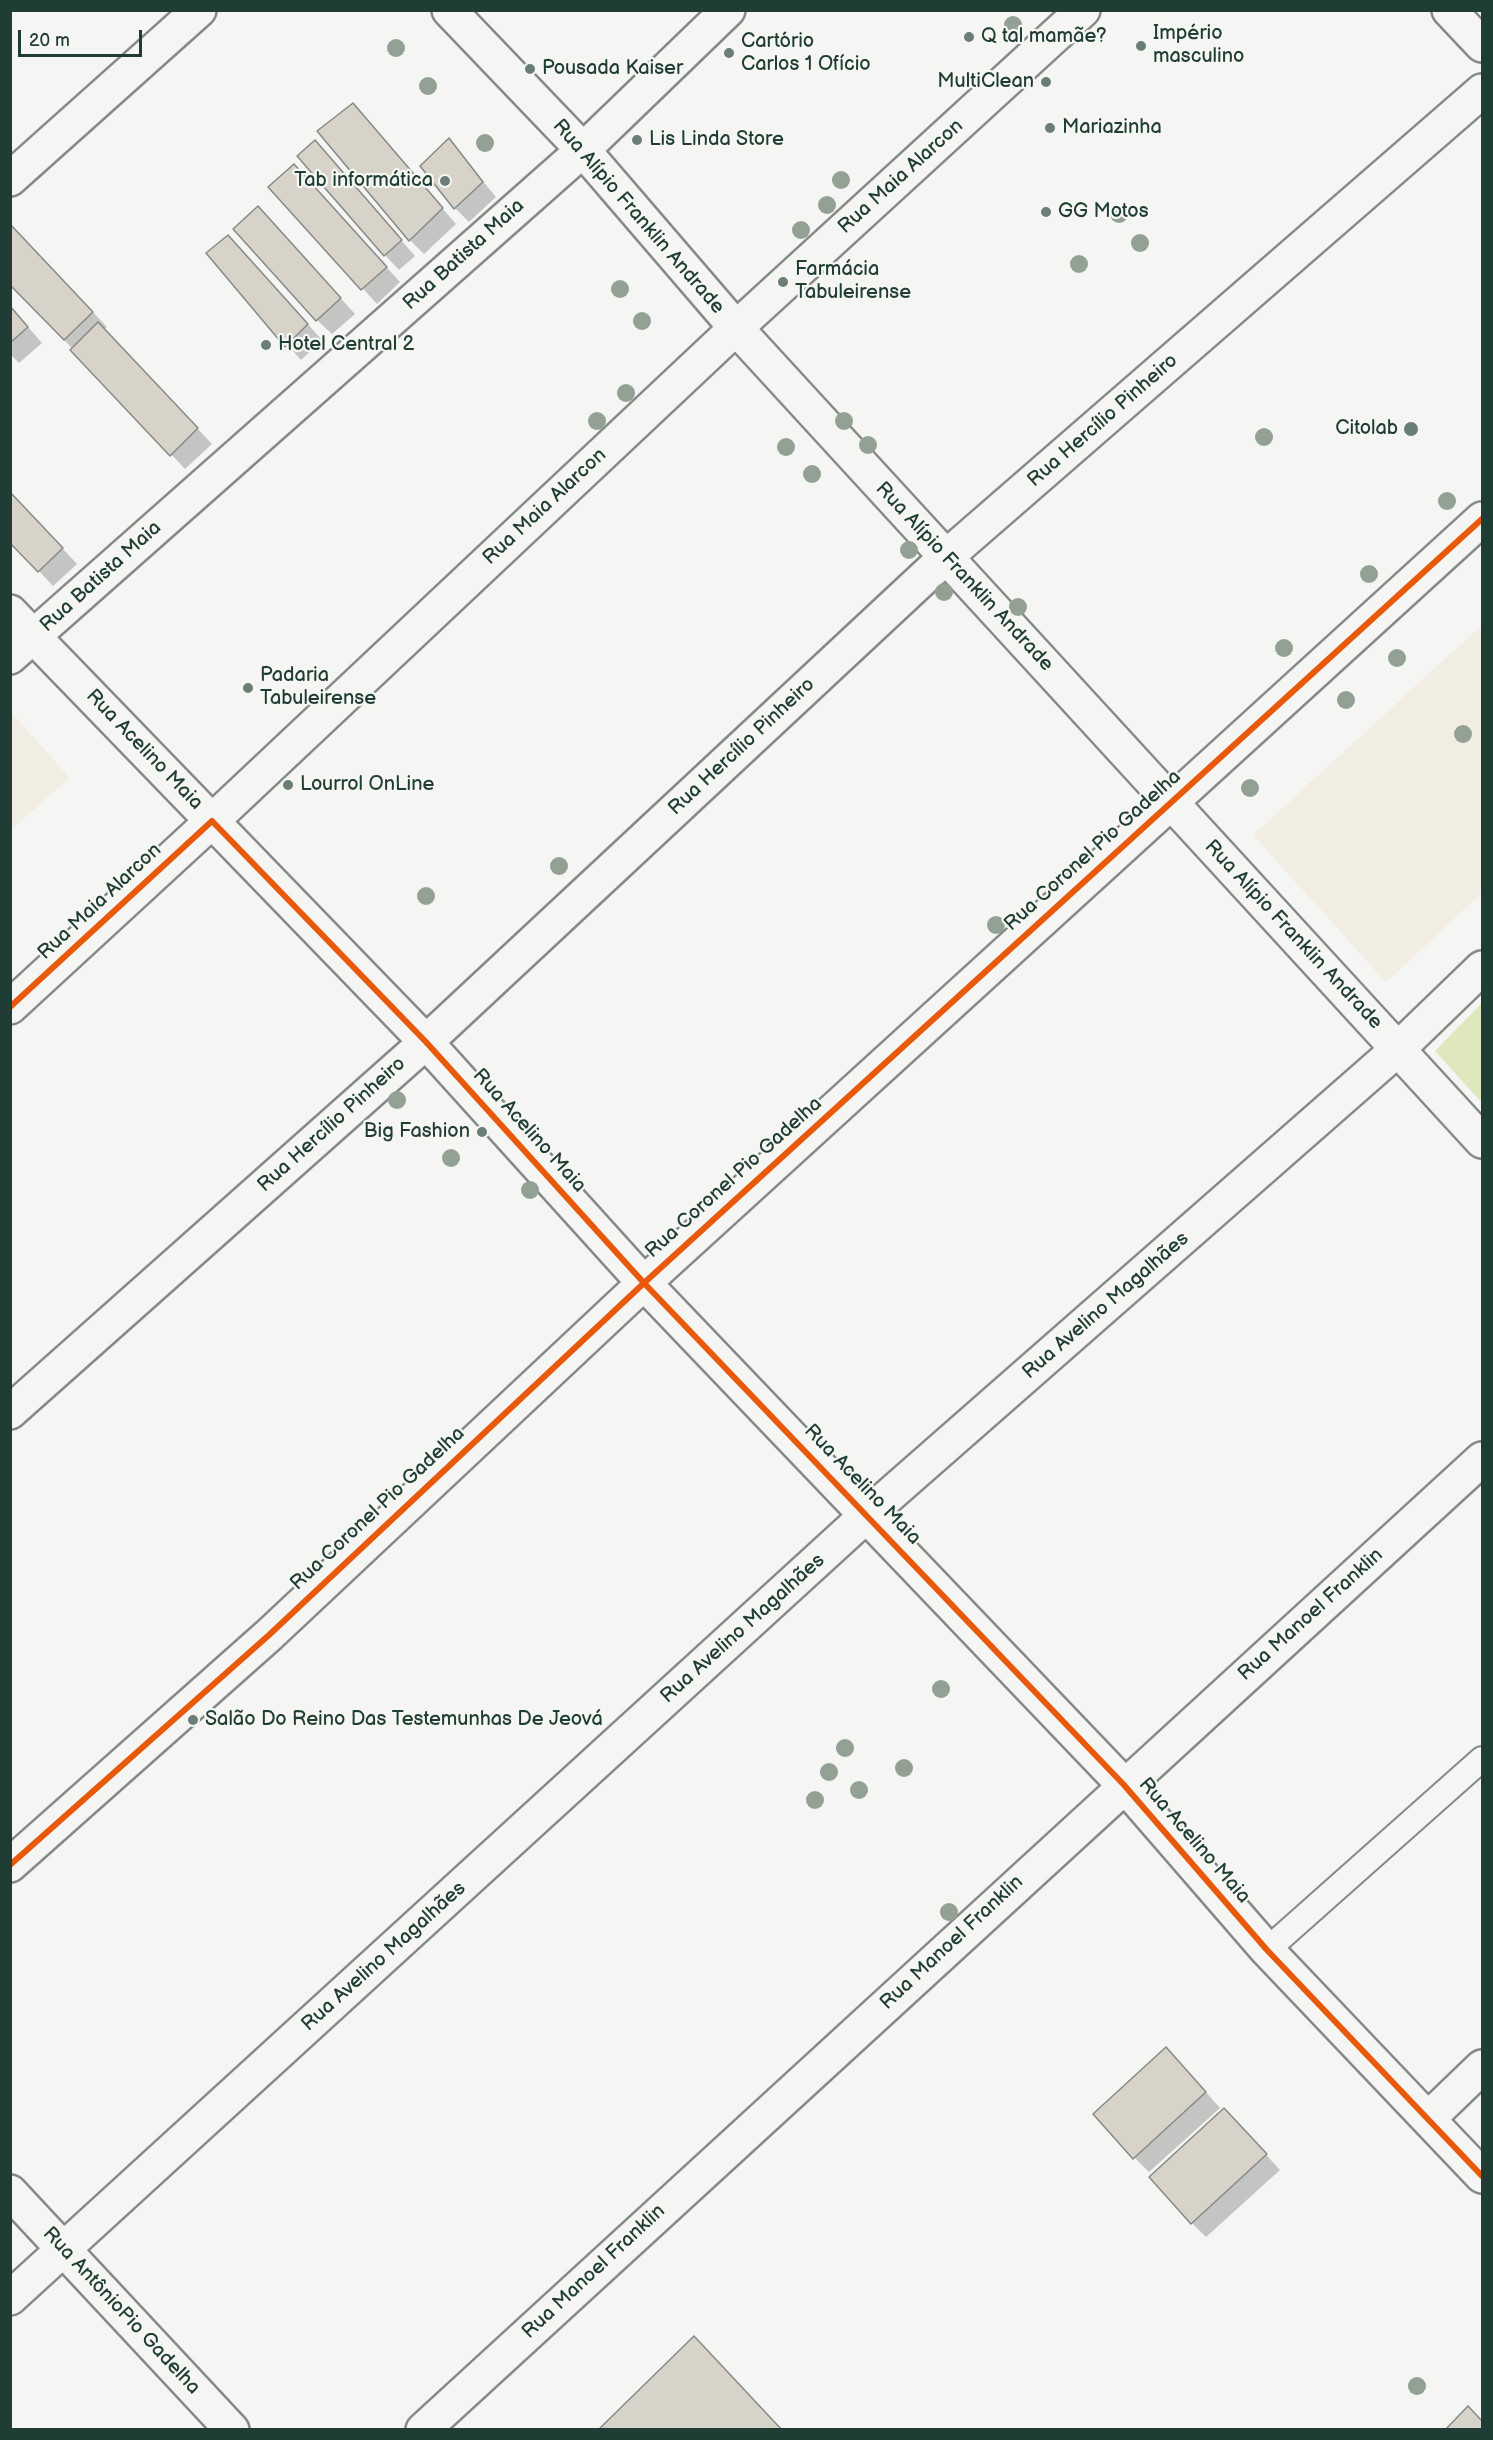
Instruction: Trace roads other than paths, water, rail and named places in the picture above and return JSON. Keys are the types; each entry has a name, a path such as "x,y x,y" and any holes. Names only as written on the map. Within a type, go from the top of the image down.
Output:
{"street":[{"path":"10,178 199,10"},
{"name":"Rua Alípio Franklin Andrade","path":"448,10 583,150 736,328 1482,1141"},
{"name":"Rua Batista Maia","path":"22,647 583,150 728,10"},
{"name":"Rua Maia Alarcon","path":"10,1007 212,821 736,328 1083,10"},
{"path":"1449,10 1482,45"},
{"name":"Rua Hercílio Pinheiro","path":"10,1412 426,1042 946,557 1482,91"},
{"name":"Rua Coronel Pio Gadelha","path":"10,1865 269,1635 644,1283 1482,519"},
{"name":"Rua Acelino Maia","path":"10,612 22,647 212,821 426,1042 644,1283 868,1514 1124,1785 1267,1950 1482,2176"},
{"name":"Rua Avelino Magalhães","path":"10,2298 868,1514 1398,1049 1482,968"},
{"name":"Rua Manoel Franklin","path":"423,2430 1482,1459"},
{"path":"1429,2118 1482,2067"},
{"name":"Rua AntônioPio Gadelha","path":"10,2192 232,2430"}],"lane":[{"path":"1267,1950 1482,1759"}],"place":[{"name":"Q tal mamãe?","path":"969,37"},
{"name":"Império masculino","path":"1141,46"},
{"name":"Cartório Carlos 1 Ofício","path":"729,53"},
{"name":"Pousada Kaiser","path":"530,69"},
{"name":"MultiClean","path":"1046,82"},
{"name":"Mariazinha","path":"1050,128"},
{"name":"Lis Linda Store","path":"637,140"},
{"name":"Tab informática","path":"445,181"},
{"name":"GG Motos","path":"1046,212"},
{"name":"Farmácia Tabuleirense","path":"783,282"},
{"name":"Hotel Central 2","path":"266,345"},
{"name":"Citolab","path":"1411,429"},
{"name":"Padaria Tabuleirense","path":"248,688"},
{"name":"Lourrol OnLine","path":"288,785"},
{"name":"Big Fashion","path":"482,1132"},
{"name":"Salão Do Reino Das Testemunhas De Jeová","path":"193,1720"}]}
